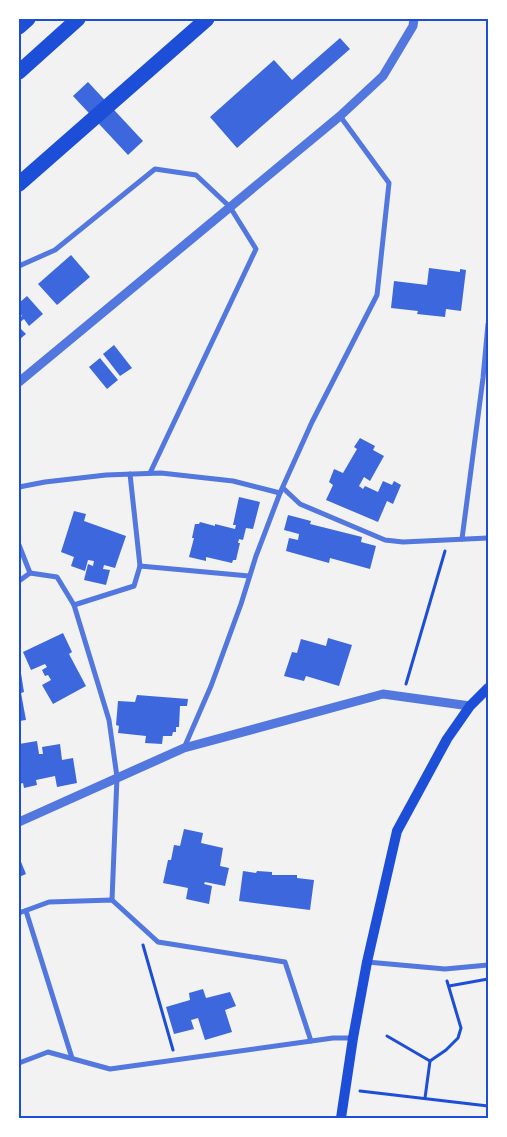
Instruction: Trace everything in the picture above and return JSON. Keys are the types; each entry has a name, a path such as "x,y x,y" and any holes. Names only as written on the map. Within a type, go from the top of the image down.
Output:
{"highway":[{"path":"19,27 28,19"},
{"path":"19,72 78,19"},
{"path":"19,184 207,19"}],"main road":[{"path":"341,1118 367,962 397,831 447,740 470,706 488,688"}],"street":[{"path":"19,382 340,116 383,76 413,26 414,19"},
{"path":"184,748 210,686 241,604 249,576 282,491 312,422 377,296 389,183 340,116"},
{"path":"19,266 55,250 155,169 196,175 230,207 256,249 150,473"},
{"path":"462,539 486,378 488,324"},
{"path":"19,487 97,476 161,473 233,481 282,491 300,504 385,540 403,542 488,538"},
{"path":"74,605 134,586 140,566 130,474"},
{"path":"19,545 30,573"},
{"path":"140,566 249,576"},
{"path":"19,581 30,573 57,577 74,605 109,720 117,777 112,900"},
{"path":"19,822 184,748 383,694 470,706"},
{"path":"19,913 49,902 112,900 158,942 285,962 311,1041"},
{"path":"26,911 72,1058"},
{"path":"367,962 445,969 488,965"},
{"path":"19,1063 48,1052 110,1069 333,1038 353,1038"}],"path":[{"path":"403,697 448,540"},
{"path":"153,937 142,942 176,1060"},
{"path":"425,1098 430,1061 446,1050 458,1038 461,1028 445,969"},
{"path":"449,986 488,980"},
{"path":"387,1036 430,1061"},
{"path":"346,1089 488,1106"}],"building":[{"path":"340,38 350,49 237,148 210,117 274,60 292,80"},
{"path":"88,82 143,141 128,155 73,96"},
{"path":"71,255 90,277 57,305 38,284"},
{"path":"429,268 460,272 460,269 466,270 461,311 446,309 445,317 417,314 418,311 391,308 394,281 427,285"},
{"path":"27,296 43,314 29,326 24,319 19,323 19,318 22,316 19,312 19,303"},
{"path":"19,327 26,334 19,340"},
{"path":"114,345 132,368 120,376 103,354"},
{"path":"100,358 118,380 107,389 89,367"},
{"path":"360,438 375,446 373,450 384,456 370,481 364,477 359,486 363,489 365,486 378,492 383,481 392,485 394,481 401,485 393,504 387,501 378,522 326,500 333,485 329,482 334,469 343,473 357,449 354,447"},
{"path":"239,497 260,502 253,529 246,528 243,540 239,539 238,543 240,543 236,560 233,560 232,563 206,557 206,561 189,557 194,538 192,538 195,524 200,522 235,529 236,525 233,525"},
{"path":"74,511 86,514 84,521 126,536 115,568 104,565 103,569 110,570 106,585 84,580 88,564 93,566 94,561 88,560 85,571 71,566 74,557 61,552"},
{"path":"288,515 311,521 310,524 362,537 361,542 376,546 370,569 330,558 329,563 286,551 289,538 298,540 299,534 284,530"},
{"path":"63,633 72,652 69,654 86,686 53,704 42,685 51,680 48,675 45,676 42,670 47,667 45,664 31,670 23,652"},
{"path":"328,638 352,645 339,686 306,676 304,681 284,676 292,652 297,653 301,639 326,646"},
{"path":"19,667 24,692 21,693 26,720 19,721"},
{"path":"137,695 188,699 187,706 180,706 179,727 176,727 176,732 173,732 172,736 163,736 162,744 145,743 146,736 118,733 119,726 116,725 118,701 135,702"},
{"path":"37,741 39,754 43,754 42,747 60,744 62,760 73,758 77,783 57,787 55,776 36,780 37,785 24,788 23,783 19,784 19,744"},
{"path":"184,829 203,833 201,843 223,848 220,866 229,868 225,886 205,882 204,884 212,886 209,904 186,899 188,888 163,883 168,860 171,860 174,845 180,846"},
{"path":"19,857 26,874 19,877"},
{"path":"243,871 256,873 257,871 272,872 272,875 297,875 297,878 314,880 310,910 239,901"},
{"path":"203,989 206,998 230,992 236,1006 225,1010 232,1032 205,1040 198,1018 191,1020 194,1029 174,1034 166,1007 190,1000 189,993"}]}
